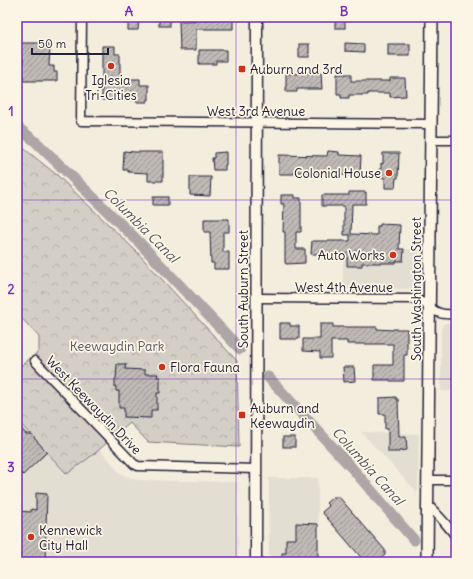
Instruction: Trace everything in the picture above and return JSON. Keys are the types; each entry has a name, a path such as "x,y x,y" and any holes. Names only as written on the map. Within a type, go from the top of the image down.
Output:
{"main road":[{"name":"South Washington Street","path":"427,562 432,17"}],"street":[{"name":"West 3rd Avenue","path":"82,17 81,122 431,124"},
{"name":"South Auburn Street","path":"256,562 257,17"},
{"path":"431,140 456,140"},
{"name":"West 4th Avenue","path":"256,298 415,299 426,303 440,313 456,314"},
{"name":"West Keewaydin Drive","path":"35,361 134,464 138,466 256,468"},
{"path":"428,480 456,480"},
{"path":"428,505 456,537"}],"shaded area":[{"path":"343,249 419,249 418,284 412,289 343,289"},
{"path":"456,323 456,391 441,391 441,330 444,324"},
{"path":"17,420 67,474 100,449 120,473 136,480 238,482 238,562 17,562"},
{"path":"361,432 419,434 418,493"},
{"path":"269,478 318,478 318,562 269,562"}],"green space":[{"name":"Keewaydin Park","path":"17,143 57,175 135,250 237,361 239,447 148,442 130,423 94,454 67,474 17,420 17,366 22,365 39,351 39,337 17,313"}],"building":[{"path":"128,17 139,17 138,30 128,30"},
{"path":"159,17 170,17 170,26 159,26"},
{"path":"335,17 345,17 345,28 335,28"},
{"path":"233,19 233,29 196,29 196,50 180,50 179,21"},
{"path":"17,43 47,43 47,46 50,46 49,66 54,66 54,72 57,72 57,81 23,81 23,59 17,59"},
{"path":"345,43 364,44 364,52 345,51"},
{"path":"299,44 309,44 309,57 299,57"},
{"path":"388,44 410,44 410,56 388,56"},
{"name":"Iglesia Tri-Cities","path":"102,46 115,46 115,54 120,54 120,79 140,79 140,85 149,85 149,100 147,100 147,102 136,102 136,100 102,100"},
{"path":"199,50 226,50 226,61 216,61 216,64 199,64"},
{"path":"321,73 322,89 297,89 297,92 286,92 286,74"},
{"path":"337,74 351,74 351,81 390,81 390,78 405,78 406,96 390,97 390,93 368,93 368,95 349,95 349,98 341,98 341,94 337,94"},
{"path":"124,151 163,152 163,181 148,181 148,173 128,172 128,170 123,170"},
{"path":"328,151 339,152 339,155 361,156 360,176 313,172 279,174 279,155 327,156"},
{"path":"226,152 225,170 213,170 212,158 214,158 214,153"},
{"name":"Colonial House","path":"383,153 399,153 398,178 396,178 395,188 385,188 385,178 379,177 379,169 381,169 381,163 383,164"},
{"path":"190,177 211,177 210,196 190,195"},
{"path":"349,192 366,192 366,204 352,204 351,234 377,235 377,226 380,226 380,224 400,225 399,249 404,249 403,261 396,261 396,263 362,263 362,266 347,266 347,254 311,254 312,241 350,241 350,235 344,235 344,206 322,206 322,195 349,195"},
{"path":"281,195 295,195 295,198 301,198 301,232 296,232 296,249 305,249 305,263 285,263 285,232 283,232 284,204 281,204"},
{"path":"153,197 168,197 168,205 153,205"},
{"path":"204,219 229,219 229,232 223,232 223,252 229,252 229,269 214,269 214,263 211,263 210,232 204,232"},
{"path":"280,323 290,323 290,326 299,326 299,339 280,339"},
{"path":"320,324 333,324 333,327 377,327 377,329 393,330 407,329 407,355 404,355 404,381 374,380 374,365 393,365 393,344 347,344 347,341 331,341 331,358 320,358 320,352 303,351 303,339 320,339"},
{"path":"117,364 126,364 125,369 145,370 145,374 158,374 157,377 160,377 160,393 157,393 157,410 151,410 151,418 124,417 124,408 119,408 119,391 116,391 115,387"},
{"path":"343,367 354,367 355,381 344,382"},
{"path":"396,397 396,399 398,399 399,437 406,437 407,450 388,452 388,429 385,429 385,414 379,414 379,398"},
{"path":"17,424 26,434 32,434 47,452 23,475 17,469"},
{"path":"283,437 295,437 295,447 283,447"},
{"name":"Kennewick City Hall","path":"36,493 47,494 45,562 17,562 17,511 31,512 31,509 36,510"},
{"path":"333,497 339,497 385,550 385,555 377,562 365,562 322,512 329,506 326,503"},
{"path":"296,523 318,524 318,562 282,562 282,553 286,553 286,539 296,539"}],"waterway":[{"name":"Columbia Canal","path":"17,127 35,141 135,238 240,349"},
{"name":"Columbia Canal","path":"268,377 351,467 414,540"}],"place":[{"name":"Iglesia Tri-Cities","path":"111,66"},
{"name":"Auburn and 3rd","path":"242,69"},
{"name":"Colonial House","path":"389,173"},
{"name":"Auto Works","path":"393,255"},
{"name":"Flora Fauna","path":"162,367"},
{"name":"Auburn and Keewaydin","path":"242,415"},
{"name":"Kennewick City Hall","path":"31,537"}]}
